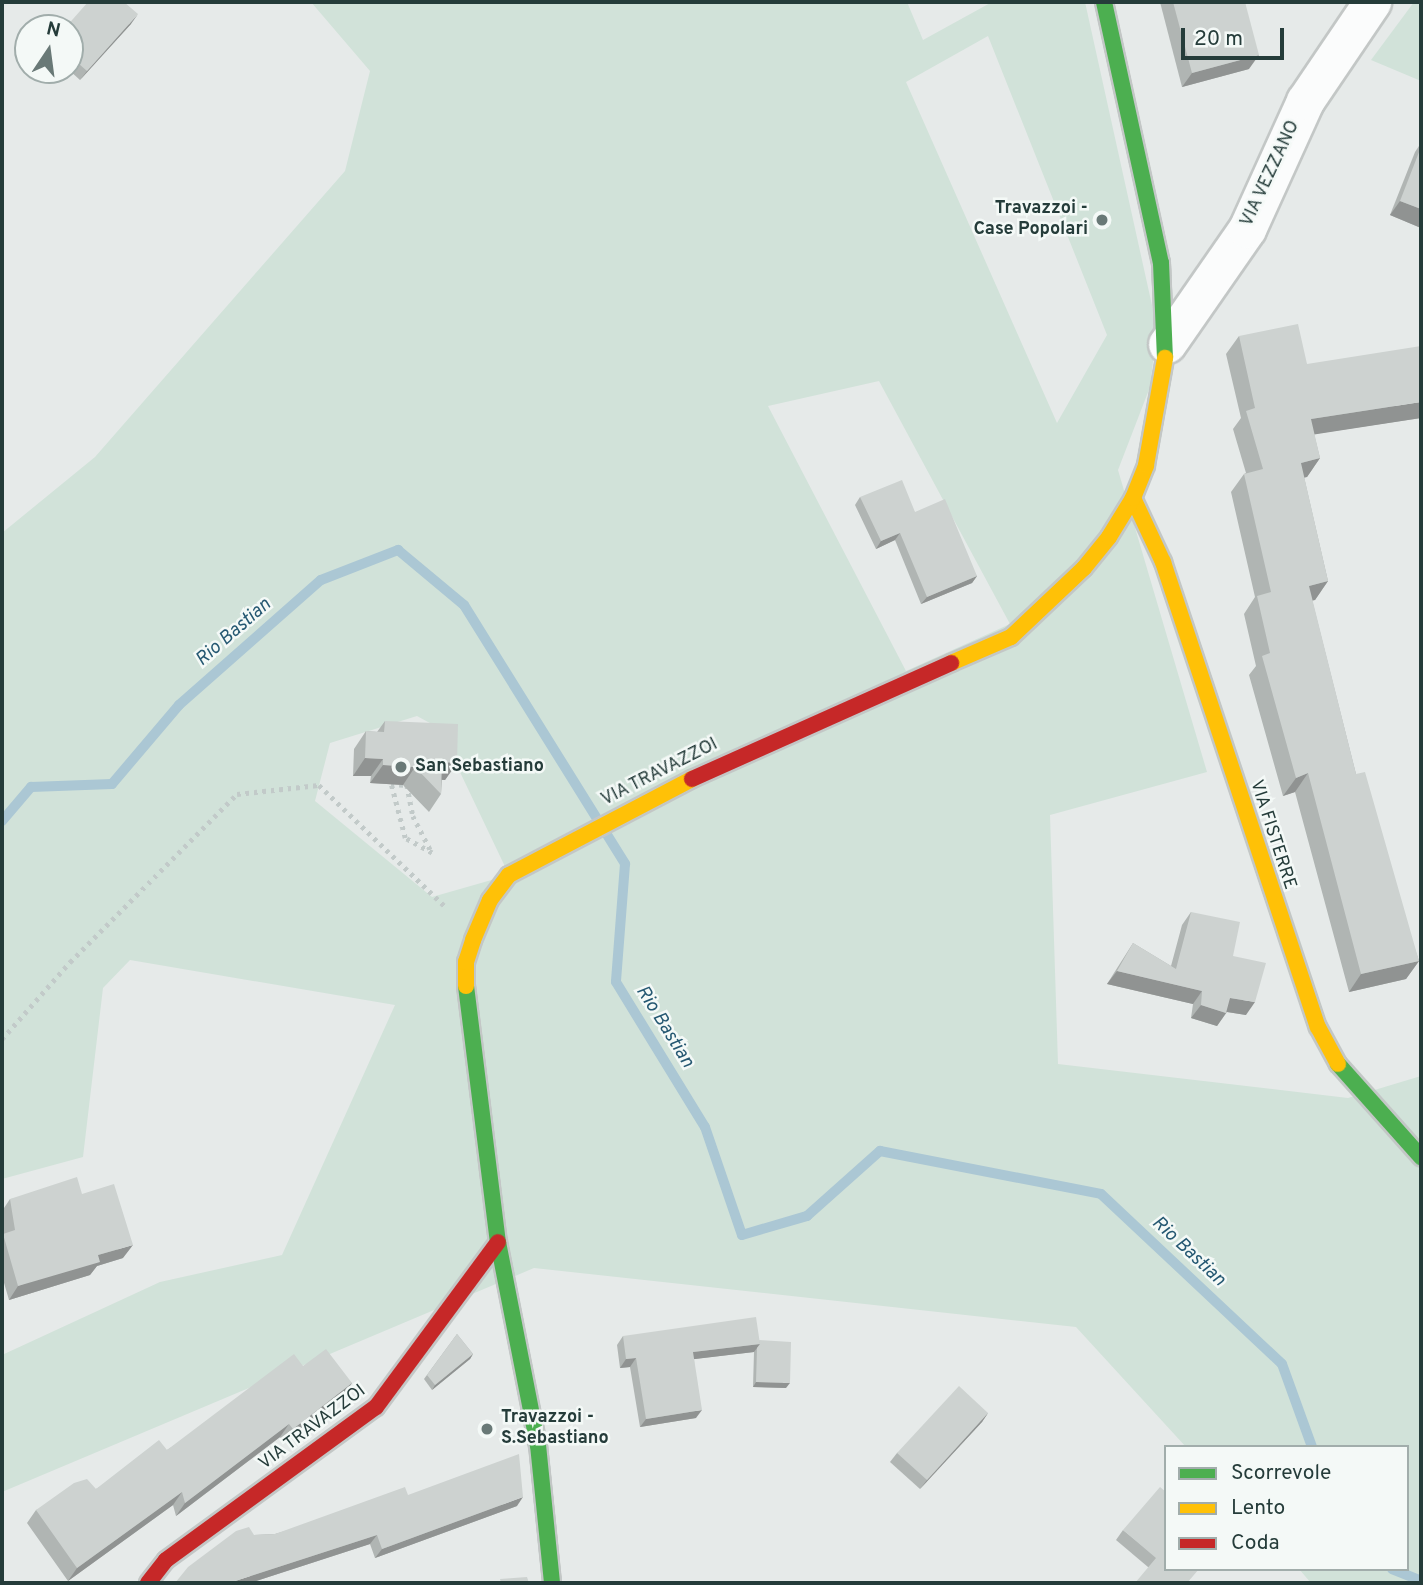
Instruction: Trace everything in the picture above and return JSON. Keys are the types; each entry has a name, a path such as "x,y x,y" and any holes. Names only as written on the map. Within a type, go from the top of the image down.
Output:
{"street":[{"name":"VIA VEZZANO","path":"1104,2 1161,263 1167,344 1156,422 1133,498"},
{"name":"VIA VEZZANO","path":"1167,344 1247,229 1305,101 1372,2"},
{"name":"VIA TRAVAZZOI","path":"552,1583 538,1445 498,1242 466,962 490,900 509,875 732,758 1011,637 1084,568 1133,498"},
{"name":"VIA FISTERRE","path":"1133,498 1163,562 1318,1027 1342,1070 1421,1157"},
{"name":"VIA TRAVAZZOI","path":"148,1583 166,1560 376,1407 498,1242"}],"path":[{"path":"391,784 407,785 412,816 432,853 405,838 397,806 391,784"},
{"path":"2,1039 70,962 237,794 319,785 358,828 445,901 466,962"}],"shaded area":[{"path":"311,2 907,2 923,40 992,2 1085,2 1157,328 1150,387 1118,470 1207,772 1050,815 1058,1064 1348,1098 1421,1076 1421,1583 1311,1583 1301,1571 1409,1571 1409,1445 1184,1445 1076,1327 534,1268 2,1492 2,1355 160,1282 282,1255 395,1005 130,960 103,988 83,1157 2,1179 2,533 95,457 345,171 370,71","holes":["988,36 1107,335 1057,423 906,82","879,381 1010,624 906,671 768,406","417,716 439,728 509,875 432,897 315,801 330,743"]},
{"path":"1414,2 1421,2 1421,81 1371,60"}],"building":[{"path":"88,2 124,2 138,14 87,71 84,68 84,14 77,14"},
{"path":"1173,2 1245,2 1259,55 1192,73"},
{"path":"1421,147 1421,209 1400,201"},
{"path":"1298,324 1307,364 1421,346 1421,402 1311,419 1320,458 1301,463 1328,581 1309,586 1356,774 1365,772 1419,961 1361,974 1308,773 1296,778 1262,656 1270,653 1257,596 1271,592 1244,474 1263,469 1246,411 1255,408 1239,336"},
{"path":"902,480 915,512 945,499 977,576 927,597 900,533 881,541 860,497"},
{"path":"385,721 458,724 457,763 442,762 441,794 415,767 383,765 383,759 365,758 366,731 384,732"},
{"path":"1191,912 1240,922 1233,956 1266,963 1255,1002 1230,998 1226,1013 1201,1005 1202,991 1117,971 1133,943 1176,969"},
{"path":"77,1177 82,1194 114,1184 133,1245 98,1255 100,1262 18,1286 3,1234 15,1230 10,1199"},
{"path":"756,1317 760,1344 693,1352 702,1410 646,1419 636,1358 626,1359 623,1336"},
{"path":"457,1334 473,1354 435,1385 427,1375"},
{"path":"759,1340 791,1342 790,1383 756,1382"},
{"path":"326,1349 352,1383 293,1429 289,1424 185,1503 182,1492 77,1568 36,1510 74,1483 87,1479 96,1489 159,1440 167,1450 294,1354 303,1366"},
{"path":"959,1386 988,1413 927,1480 897,1453"},
{"path":"519,1454 523,1497 382,1549 377,1535 229,1583 175,1583 188,1567 236,1531 249,1527 254,1535 275,1534 405,1487 408,1495"},
{"path":"1160,1487 1164,1490 1164,1571 1197,1571 1187,1583 1135,1583 1156,1558 1123,1530"},
{"path":"527,1577 529,1583 501,1583 500,1579"}],"waterway":[{"name":"Rio Bastian","path":"2,821 31,787 112,784 179,705 321,580 398,550 464,605 625,864 616,982 705,1127 742,1235 807,1216 880,1151 1101,1194 1282,1364 1311,1445"},
{"name":"Rio Bastian","path":"1397,1571 1421,1581"}],"traffic: fast":[{"path":"1104,2 1161,263 1165,358"},
{"path":"466,986 498,1242 538,1445 552,1583"},
{"path":"1338,1064 1421,1157"}],"traffic: slow":[{"path":"951,663 1011,637 1084,568 1109,537 1133,498 1146,465 1165,358"},
{"path":"1133,498 1163,562 1318,1027 1338,1064"},
{"path":"466,986 466,962 473,940 490,900 509,875 692,779"}],"traffic: jam":[{"path":"692,779 951,663"},
{"path":"148,1583 166,1560 376,1407 498,1242"}],"place":[{"name":"Travazzoi - Case Popolari","path":"1102,220"},
{"name":"San Sebastiano","path":"401,767"},
{"name":"Travazzoi - S.Sebastiano","path":"487,1429"}]}
